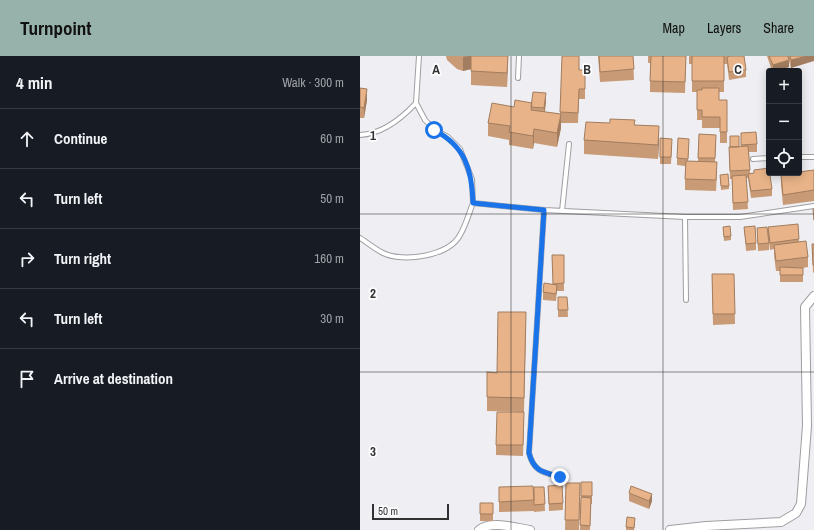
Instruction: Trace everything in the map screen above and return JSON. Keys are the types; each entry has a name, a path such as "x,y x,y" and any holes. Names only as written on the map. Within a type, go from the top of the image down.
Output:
{"street":[{"path":"670,530 706,526 780,522 796,512 801,504 807,426 805,307 814,296"},
{"path":"478,530 482,527 496,525 530,530"}],"lane":[{"path":"360,238 384,254 416,257 448,249 460,236 473,203 472,179 460,149 448,137 434,130 425,120 416,103 419,56"},
{"path":"518,78 519,56"},
{"path":"360,135 386,127 402,118 416,103"},
{"path":"562,210 570,144"},
{"path":"802,157 814,157"},
{"path":"752,159 766,158"},
{"path":"473,203 544,210 685,217 740,217 814,206"},
{"path":"544,210 529,453 532,464 538,470 560,477"},
{"path":"685,217 686,300"}],"building":[{"path":"471,56 508,56 507,73 471,71"},
{"path":"562,56 579,56 579,70 585,70 585,89 579,89 578,113 560,112"},
{"path":"599,56 633,56 634,69 600,72"},
{"path":"651,56 686,56 685,82 650,81"},
{"path":"692,56 724,56 724,81 692,81"},
{"path":"744,56 746,70 729,72 727,57"},
{"path":"769,56 788,56 789,60 773,65"},
{"path":"790,56 807,56 791,60"},
{"path":"360,88 367,89 364,108 360,107"},
{"path":"702,88 719,88 719,100 727,100 727,132 720,132 720,117 702,117 702,110 697,110 697,90 702,90"},
{"path":"533,92 546,93 544,108 531,107"},
{"path":"515,100 532,103 531,110 561,114 557,133 534,129 533,136 509,132 510,126 488,123 492,103 514,107"},
{"path":"610,119 635,120 634,125 659,126 658,145 584,140 586,122 610,123"},
{"path":"756,132 757,144 741,145 741,133"},
{"path":"699,134 716,135 715,158 698,158"},
{"path":"730,136 739,136 739,147 730,147"},
{"path":"660,138 672,139 671,157 660,157"},
{"path":"678,138 689,139 688,159 677,158"},
{"path":"748,146 750,170 730,171 729,147"},
{"path":"686,161 717,162 716,180 685,179"},
{"path":"766,168 766,176 770,176 772,189 751,191 748,174 754,173 754,170"},
{"path":"814,170 814,190 783,195 781,176 802,176 802,172"},
{"path":"728,174 729,186 721,186 720,175"},
{"path":"746,175 748,202 733,203 732,176"},
{"path":"798,224 799,239 770,243 768,227"},
{"path":"730,226 731,236 724,237 723,227"},
{"path":"755,226 756,243 746,244 744,227"},
{"path":"767,227 769,243 758,244 757,228"},
{"path":"806,241 808,257 776,261 774,245"},
{"path":"812,244 814,244 814,265 813,265"},
{"path":"552,255 564,255 564,283 553,284"},
{"path":"780,267 803,268 803,275 780,275"},
{"path":"712,274 734,274 735,314 713,314"},
{"path":"544,283 557,285 556,294 543,292"},
{"path":"558,297 567,297 568,310 558,310"},
{"path":"498,312 526,312 524,398 487,397 487,372 497,373"},
{"path":"497,412 524,412 523,445 496,445"},
{"path":"581,482 592,482 592,496 581,496"},
{"path":"566,483 580,483 579,520 565,520"},
{"path":"562,485 563,503 549,504 548,486"},
{"path":"533,486 534,500 499,502 499,487"},
{"path":"631,486 652,494 649,501 629,493"},
{"path":"534,487 544,487 545,504 534,505"},
{"path":"581,497 591,498 590,526 580,525"},
{"path":"480,503 493,503 493,514 480,514"},
{"path":"627,517 635,518 634,528 626,527"}],"route":[{"path":"434,130 448,137 460,149 472,179 473,203 544,210 529,453 532,464 538,470 560,477"}]}
